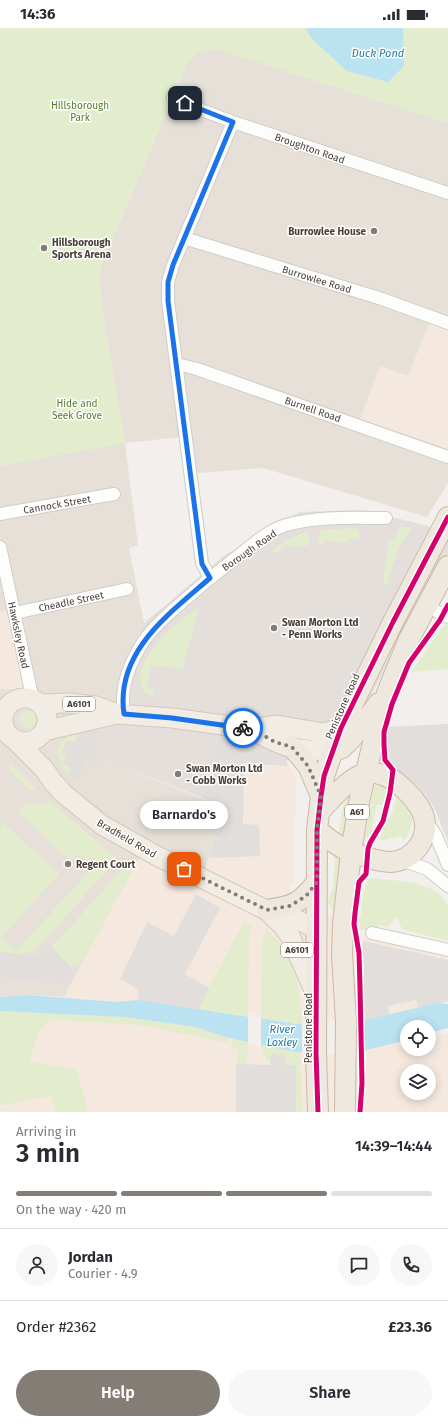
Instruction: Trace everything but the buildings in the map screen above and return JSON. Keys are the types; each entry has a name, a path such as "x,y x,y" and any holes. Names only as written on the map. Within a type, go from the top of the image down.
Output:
{"highway":[{"name":"Penistone Road","path":"318,1112 316,1053 317,882 319,813 324,776 342,728 393,622 448,517"},
{"name":"A61","path":"345,1112 346,1022 342,955 343,924 351,853 360,797 379,718 387,692 408,641 448,566"},
{"path":"333,751 342,748 352,739 387,692"},
{"path":"292,747 308,766 319,813 336,845 351,853 378,861 390,862 401,860 410,856 422,841 425,832 423,814 406,789 393,779 381,774 366,772 345,785 319,813"},
{"path":"267,910 290,906 306,896 317,882"},
{"path":"317,929 332,942 342,955"}],"main road":[{"name":"A6101","path":"21,701 96,706 120,714 172,718 252,729 276,725 324,733 342,728"},
{"path":"6,730 4,721 8,708 21,701"},
{"name":"Bradfield Road","path":"21,701 45,710 47,724 42,734 44,769"},
{"name":"A6101","path":"6,730 20,741 27,742 34,740 42,734 120,714"},
{"name":"A6101","path":"252,729 275,742 292,747 314,751 333,751"},
{"name":"Bradfield Road","path":"6,730 44,769 64,794 102,825 146,850 267,910"},
{"name":"A6101","path":"267,910 289,916 317,929"},
{"name":"A6101","path":"267,910 282,925 290,936 316,997"}],"street":[{"name":"Broughton Road","path":"173,99 233,122 448,193"},
{"path":"210,578 202,564 168,301 168,282 173,265 233,122"},
{"name":"Burrowlee Road","path":"184,238 382,299 448,323"},
{"name":"Burnell Road","path":"177,364 197,369 448,457"},
{"name":"Cannock Street","path":"0,514 114,494"},
{"name":"Borough Road","path":"120,714 127,677 132,662 140,647 162,620 210,578 251,546 271,532 285,525 333,517 386,518"},
{"name":"Hawksley Road","path":"0,547 31,691 21,701"},
{"name":"Cheadle Street","path":"15,613 127,589"},
{"path":"426,606 448,617"},
{"path":"423,814 436,836 448,865"},
{"path":"401,860 427,870 448,886"},
{"path":"372,933 448,950"}],"shaded area":[{"path":"209,49 233,54 448,123 448,326 431,320 408,376 448,452 448,483 427,517 263,468 185,474 181,437 125,443 138,545 129,548 144,623 97,731 93,731 58,753 68,775 78,782 87,759 104,765 106,761 221,806 204,876 145,847 64,997 26,995 0,997 0,689 28,689 12,610 0,612 0,466 125,442 104,322 99,278 101,266 187,64 198,52"},
{"path":"431,319 448,326 448,452 359,422 380,366 408,376"},
{"path":"364,510 428,526 448,538 448,553 335,762 285,760 219,737 201,797 106,761 104,765 87,759 78,783 68,775 58,753 58,745 69,735 97,731 144,623 225,555 299,512"},
{"path":"13,609 28,689 0,689 0,612"},
{"path":"448,724 448,842 434,807 419,787 391,764 386,754 385,741 386,727"},
{"path":"93,731 104,731 98,735 95,743 97,750 103,755 100,763 87,759 78,783 68,775 71,772 71,768 63,764 66,756 61,754 68,740 75,743 79,734"},
{"path":"219,737 285,760 296,778 294,882 289,889 364,936 448,958 448,1001 394,1014 396,1047 400,1046 400,1056 436,1056 436,1036 448,1033 448,1112 0,1112 0,1107 21,1102 26,995 64,997 145,847 204,875 221,806 201,797"},
{"path":"219,737 279,752 286,757 288,766 244,763 243,824 259,825 260,856 209,858 221,806 201,797"},
{"path":"196,894 220,908 185,974 209,988 199,1009 138,1000 139,990 120,979 147,922 174,936"},
{"path":"363,941 448,960 448,1001 418,1009 416,1000 388,1006 390,1015 366,1020 362,958"},
{"path":"49,944 74,972 70,984 14,980 0,977 0,952 37,957"},
{"path":"271,1054 285,1055 285,1065 296,1066 296,1112 236,1112 236,1064 270,1065"}],"green space":[{"name":"Hillsborough Park","path":"0,28 448,28 448,123 219,50 209,50 197,54 187,64 101,266 99,278 104,322 125,443 0,466"},
{"path":"400,527 411,527 399,549 387,584 383,583 389,540 395,540"},
{"path":"357,529 359,532 359,540 348,538 347,543 325,540 324,545 317,544 320,532 322,530"},
{"path":"303,533 309,534 310,543 308,543 308,546 298,545 297,547 285,545 275,554 272,550 288,540"},
{"path":"199,607 183,669 151,665 147,687 155,691 153,697 145,692 141,684 140,676 147,657 165,634"},
{"path":"448,624 448,669 411,672 444,625"},
{"path":"26,711 32,711 36,715 36,723 32,727 26,728 20,722 21,715"},
{"path":"79,734 75,743 61,753 66,757 70,766 70,772 68,775 60,761 58,749 64,739"},
{"path":"9,762 37,790 30,790 10,771"},
{"path":"377,785 386,787 385,795 387,796 384,806 377,804 371,833 365,840 374,786"},
{"path":"354,790 345,840 339,835 341,817 346,800"},
{"path":"397,797 399,797 408,808 412,817 409,833 405,840 401,836 379,841 393,810"},
{"path":"51,802 117,859 37,947 23,954 0,952 0,942 3,939 16,951 93,867 78,854 71,861 18,812 24,805 21,803 37,805"},
{"path":"3,823 59,874 0,939 0,827"},
{"path":"341,852 336,918 329,903 327,903 333,887 335,854"},
{"path":"131,859 137,862 83,962 71,967 52,947"},
{"path":"372,878 425,886 441,896 448,905 448,941 402,929 397,917 387,927 380,925 375,931 359,929 359,918 361,916 364,889 366,884"},
{"path":"244,921 251,926 249,940 248,1016 199,1009 209,987"},
{"path":"267,929 285,949 292,962 298,989 302,1024 261,1019 262,937"},
{"path":"0,1011 124,1017 196,1027 229,1038 229,1043 139,1025 52,1019 38,1032 30,1061 77,1070 88,1112 56,1112 50,1096 0,1106"},
{"path":"232,1039 248,1042 247,1064 237,1064 237,1049 232,1049"},
{"path":"261,1045 300,1052 302,1112 296,1112 296,1066 285,1066 285,1055 271,1054 271,1063 263,1055"}],"water":[{"name":"Duck Pond","path":"306,28 403,28 404,66 388,82 347,71 311,38"},
{"name":"River Loxley","path":"26,995 116,1002 138,1000 296,1024 361,1022 437,1003 448,1004 448,1028 436,1031 436,1020 400,1020 400,1042 362,1051 316,1053 295,1052 225,1037 196,1027 124,1017 0,1011 0,997"}],"pier":[{"path":"248,1014 261,1017 261,1047 248,1044"},
{"path":"363,1019 363,1053 316,1055 302,1054 302,1022"}],"cycle path":[{"path":"318,1112 316,1053 317,830 324,776 341,728 393,622 448,517"},
{"path":"360,1112 362,1083 359,953 354,924 359,882 366,874 368,849 383,821 390,793 393,770 385,760 384,732 392,704 409,663 440,620 448,605"}],"way so far":[{"path":"184,869 267,910 290,906 300,901 317,882 317,830 321,796 308,766 292,747 275,742 252,729 243,728"}],"place":[{"name":"Burrowlee House","path":"374,231"},
{"name":"Hillsborough Sports Arena","path":"44,248"},
{"name":"Swan Morton Ltd - Penn Works","path":"274,628"},
{"name":"Swan Morton Ltd - Cobb Works","path":"178,774"},
{"name":"Regent Court","path":"68,864"},
{"name":"Barnardo's","path":"184,869"}],"route":[{"path":"185,103 233,122 173,265 168,282 168,301 202,564 210,578 162,620 140,647 132,662 127,677 122,704 124,714 172,718 243,728"}],"park label":[{"name":"Hide and Seek Grove","path":"77,408"}]}
